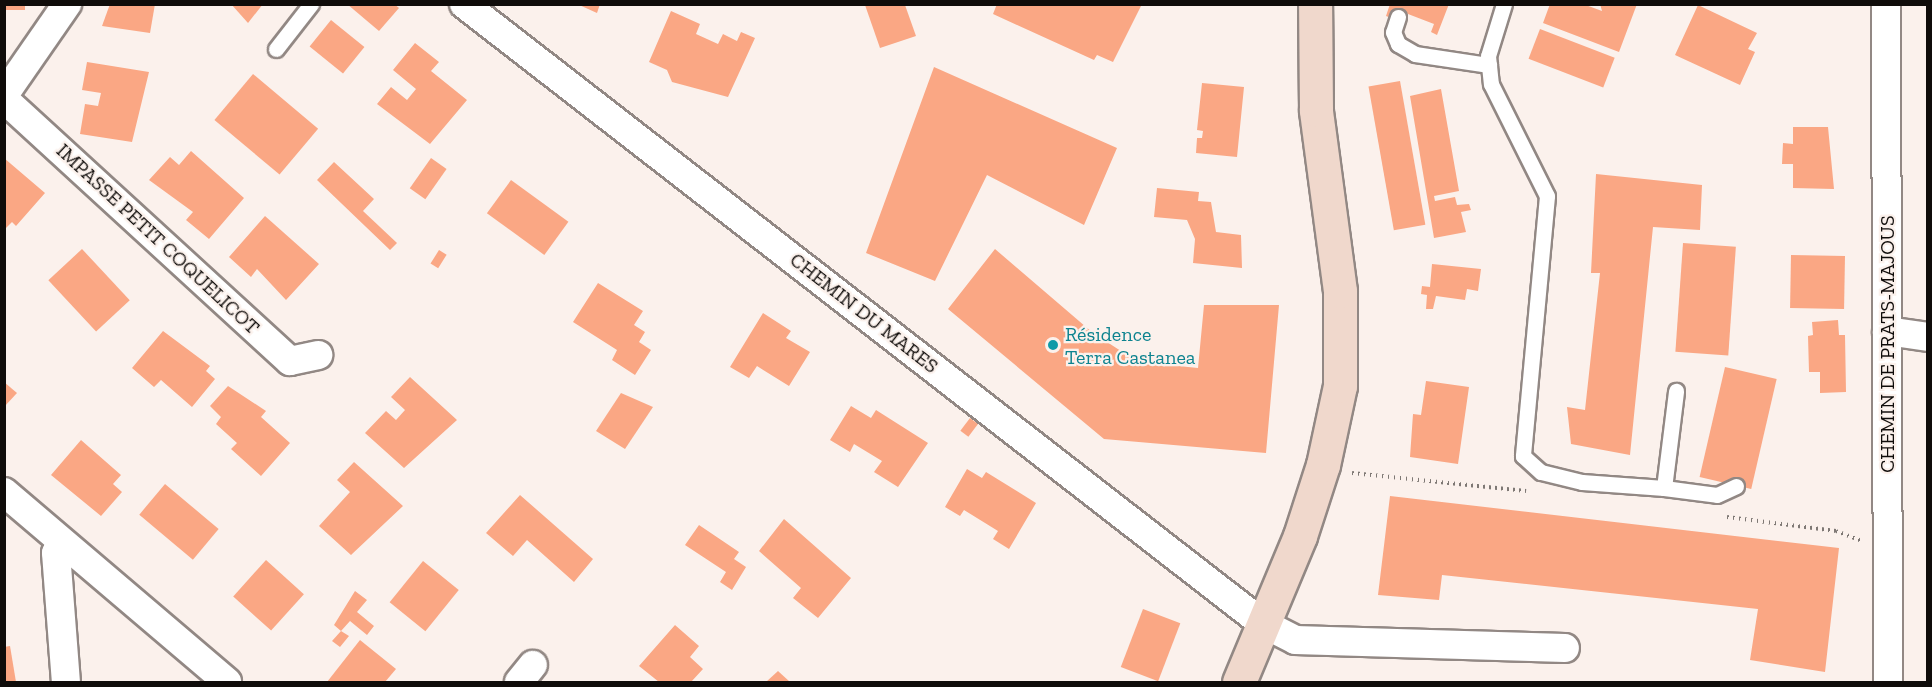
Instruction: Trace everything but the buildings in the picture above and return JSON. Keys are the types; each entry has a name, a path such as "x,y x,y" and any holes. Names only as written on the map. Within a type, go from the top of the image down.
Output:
{"street":[{"path":"4,97 67,4"},
{"name":"CHEMIN DU MARES","path":"464,4 1262,623 1295,640 1565,648"},
{"path":"1239,682 1321,470 1340,386 1340,291 1316,110 1315,4"},
{"name":"CHEMIN DE PRATS-MAJOUS","path":"1886,4 1888,682"},
{"name":"IMPASSE PETIT COQUELICOT","path":"4,97 290,361 318,355"},
{"path":"1887,331 1928,337"},
{"path":"4,492 228,682"},
{"path":"61,542 56,554 66,682"}],"lane":[{"path":"276,50 311,4"},
{"path":"1504,4 1489,65 1491,84 1547,196 1523,456 1541,472 1582,482 1664,488 1718,495 1736,486"},
{"path":"1398,17 1394,32 1398,44 1415,54 1489,65"},
{"path":"1664,488 1676,391"}],"path":[{"path":"1321,470 1406,478"}],"place":[{"name":"Résidence Terra Castanea","path":"1053,345"}]}
